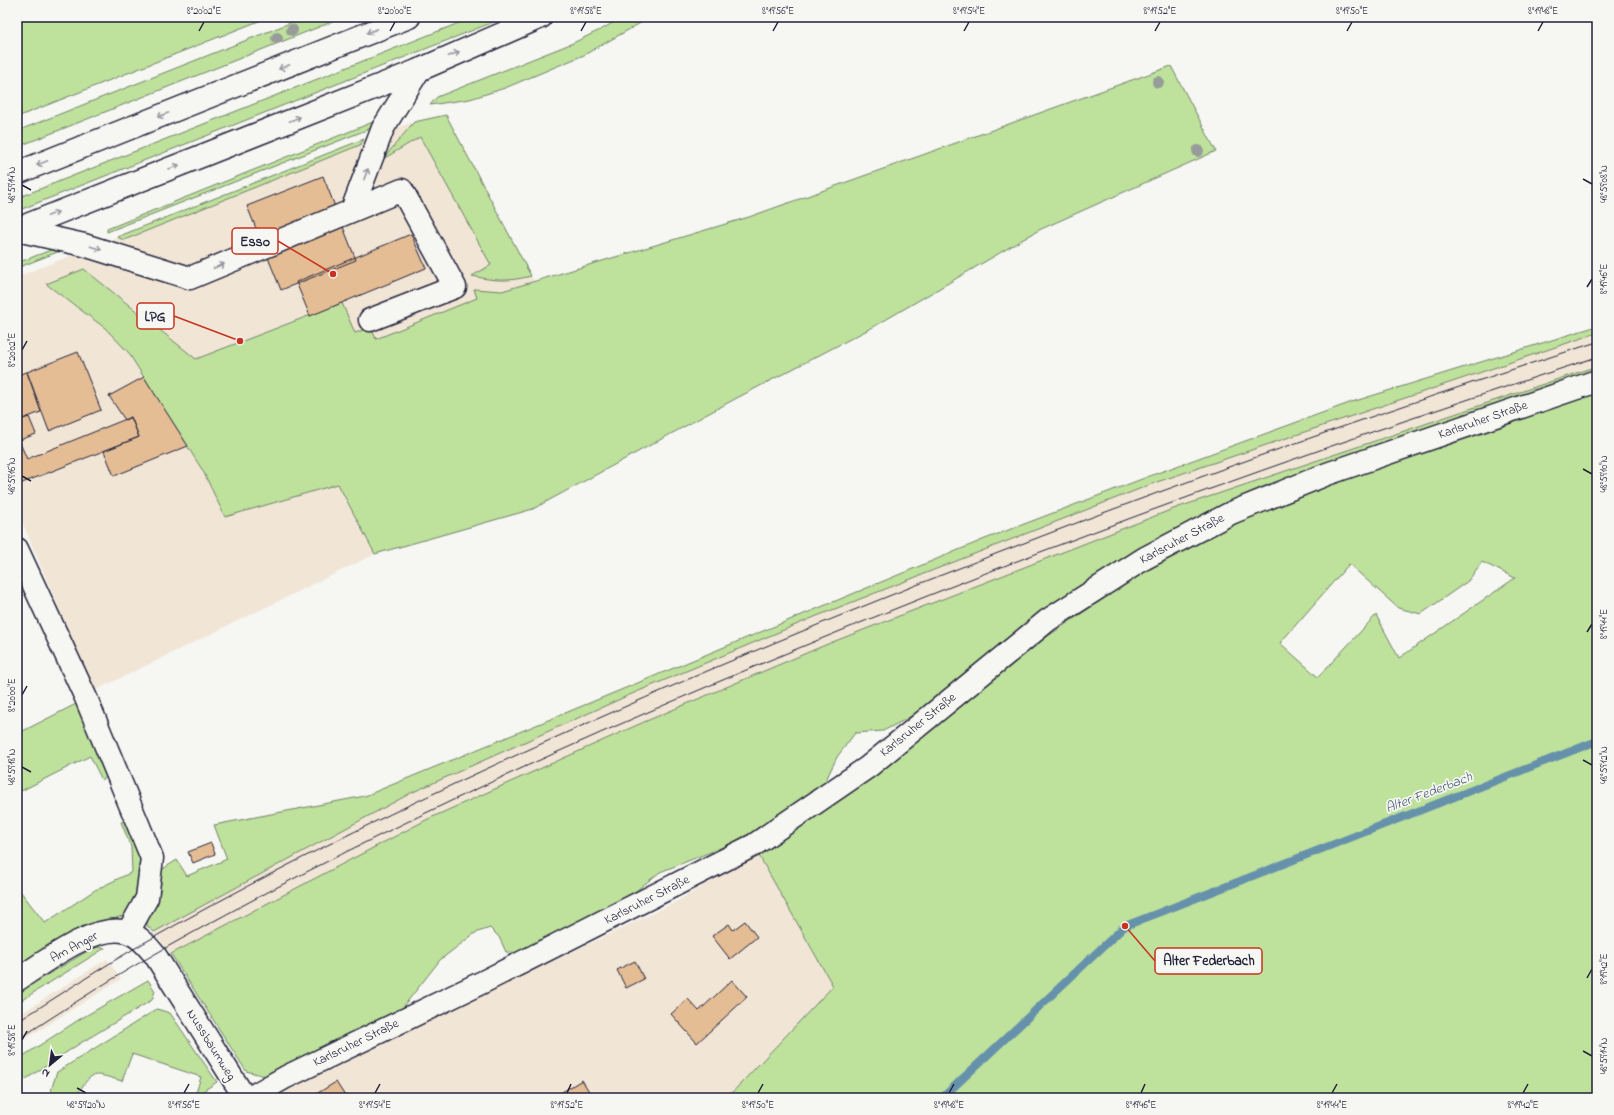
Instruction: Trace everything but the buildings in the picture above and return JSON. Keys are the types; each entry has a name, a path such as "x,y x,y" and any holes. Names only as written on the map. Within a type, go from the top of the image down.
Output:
{"main road":[{"path":"17,173 408,17"},
{"path":"17,230 419,70 541,17"},
{"path":"352,210 383,128 419,70"},
{"path":"17,230 84,245 190,278 402,190 455,287 370,320"},
{"name":"Karlsruher Straße","path":"249,1098 286,1077 485,981 754,845 868,767 1048,620 1145,558 1231,513 1327,474 1597,381"},
{"path":"17,549 86,698 152,858 146,898 128,932"},
{"name":"Am Anger","path":"17,980 90,937 107,931 128,932"},
{"name":"Nussbaumweg","path":"128,932 145,943 178,991 245,1098"}],"shaded area":[{"path":"446,115 534,281 502,291 188,446 203,471 225,517 338,484 375,554 94,691 17,510 17,277 364,139 414,122"},
{"path":"1597,333 1597,366 1173,509 830,643 644,722 428,819 171,954 154,932 411,793 627,696 817,616 1157,482"},
{"path":"758,854 833,986 727,1098 281,1098 282,1091 672,904"},
{"path":"107,959 121,979 17,1044 17,1016"}],"green space":[{"path":"17,17 269,17 17,117"},
{"path":"305,17 344,17 17,147 17,131"},
{"path":"474,17 506,17 17,211 17,198"},
{"path":"622,17 651,17 584,55 505,88 470,99 430,105 437,97 573,43 604,28"},
{"path":"1171,66 1216,151 1039,230 875,326 735,399 533,509 375,554 338,484 225,517 203,471 128,352 105,328 46,284 84,269 196,359 342,303 355,333 371,327 376,339 477,298 474,289 502,291 749,217"},
{"path":"446,115 531,276 502,280 472,276 491,265 420,137 383,159 414,122"},
{"path":"376,122 374,127 107,232 107,229"},
{"path":"364,139 360,145 124,240 117,237"},
{"path":"58,249 60,251 17,268 17,263 51,250"},
{"path":"1597,326 1597,333 1157,482 817,616 627,696 411,793 154,932 147,926 147,916 158,872 177,860 187,876 227,859 214,825 365,796 985,539 1155,474 1352,402"},
{"path":"1597,366 1597,374 1345,459 1045,615 912,716 883,731 855,733 837,757 824,784 746,838 660,872 622,902 524,953 506,952 499,937 490,928 475,933 440,960 400,1011 285,1069 265,1076 246,1071 171,954 428,819 644,722 830,643 1173,509"},
{"path":"1597,390 1597,1098 727,1098 833,986 758,854 885,767 1048,636 1139,575 1247,518 1349,478","holes":["1482,562 1515,578 1399,658 1376,615 1318,677 1280,643 1349,564 1398,608 1421,614 1468,581"]},
{"path":"76,704 108,777 102,780 90,756 17,793 17,734"},
{"path":"126,821 137,844 141,868 138,896 129,911 122,916 90,924 77,930 51,944 17,966 17,887 45,923 95,890 132,872 131,847 121,822"},
{"path":"98,947 105,948 17,1003 17,993 86,952"},
{"path":"148,980 155,991 152,1000 79,1044 17,1085 17,1060 80,1019"},
{"path":"157,1009 170,1013 217,1082 195,1096 201,1077 132,1054 122,1081 104,1076 93,1076 85,1082 75,1098 58,1098 51,1090 57,1072"}],"waterway":[{"name":"Alter Federbach","path":"942,1098 1125,926 1597,741"}],"tram line":[{"path":"17,1022 142,944 283,868 499,763 719,666 936,577 1155,494 1375,416 1597,342"},
{"path":"17,1040 134,966 275,888 418,816 491,782 711,685 930,595 1150,511 1373,432 1597,357"}],"place":[{"name":"Esso","path":"333,274"},
{"name":"LPG","path":"240,341"},
{"name":"Alter Federbach","path":"1125,926"}]}
